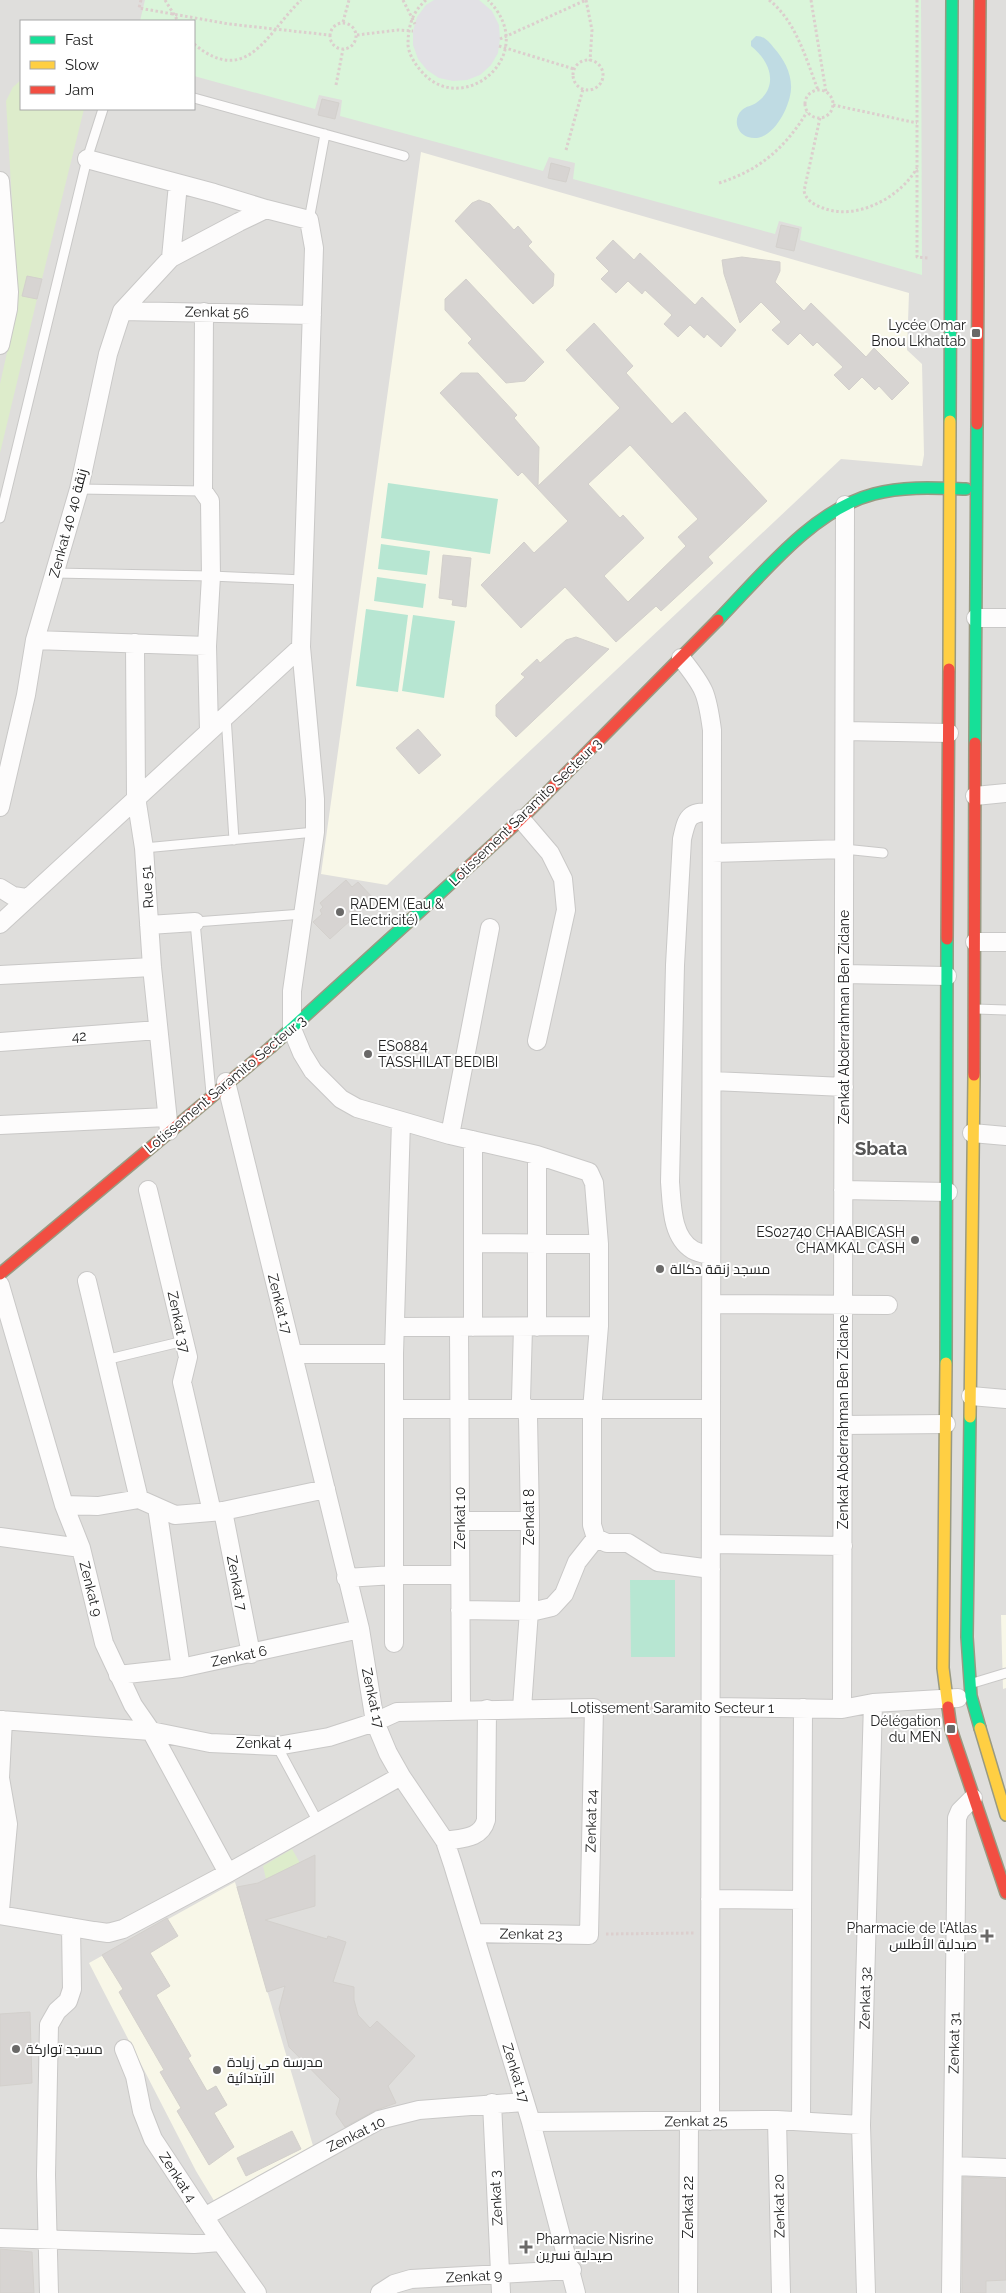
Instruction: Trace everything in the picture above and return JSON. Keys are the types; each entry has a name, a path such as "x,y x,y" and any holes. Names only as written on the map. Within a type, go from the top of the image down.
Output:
{"main road":[{"path":"980,0 975,942 967,1637 971,1690 990,1768 1006,1815"},
{"path":"951,2 951,489 947,976 948,1192 943,1668 951,1729 1006,1892"},
{"name":"Lotissement Saramito Secteur 3","path":"0,1274 168,1124 211,1095 292,1029 521,820 800,537 845,505 868,495 912,488 976,490"}],"street":[{"path":"87,159 309,220 314,248 301,648 315,799 315,832 292,991 292,1029 302,1053 313,1071 327,1087 341,1099 356,1108 450,1135 537,1154 589,1172 594,1183 599,1244 599,1326 592,1410 592,1525 596,1538 607,1543 628,1543 658,1562 711,1569"},
{"path":"0,181 9,292 8,310 0,345"},
{"path":"171,258 178,184"},
{"name":"Zenkat 40 زنقة 40","path":"0,807 26,695 35,640 79,489 108,354 122,311 171,258 266,209"},
{"name":"Zenkat 56","path":"122,311 312,315"},
{"path":"204,312 203,491 210,500 211,576 207,646 209,731"},
{"name":"Zenkat Abderrahman Ben Zidane","path":"842,1708 845,505"},
{"path":"976,618 1006,618"},
{"path":"35,640 207,646"},
{"name":"Rue 51","path":"135,643 136,797 144,848 152,967 168,1124"},
{"path":"0,924 136,797 301,648"},
{"path":"681,658 702,685 708,699 712,730 710,2121"},
{"path":"845,731 949,733"},
{"path":"975,796 1006,793"},
{"path":"712,812 699,812 691,815 686,822 682,839 675,965 670,1182 672,1215 676,1229 684,1242 693,1250 712,1256"},
{"path":"521,820 550,853 563,879 566,910 537,1042"},
{"path":"712,853 844,849"},
{"path":"0,888 13,896 26,898"},
{"path":"149,925 195,922"},
{"path":"450,1135 490,928"},
{"path":"975,942 1006,942"},
{"path":"0,975 152,967"},
{"path":"844,974 947,976"},
{"name":"42","path":"0,1042 158,1030"},
{"path":"712,1081 844,1087"},
{"name":"Zenkat 17","path":"226,1082 360,1629 375,1722 388,1754 445,1841 531,2122 572,2270 576,2293"},
{"path":"394,1643 394,1354 401,1121"},
{"path":"0,1125 168,1124"},
{"path":"972,1133 1006,1136"},
{"name":"Zenkat 10","path":"461,1709 459,1410 473,1243 472,1140"},
{"name":"Zenkat 8","path":"522,1708 529,1611 530,1521 528,1417 521,1400 530,1327 536,1243 537,1154"},
{"name":"Zenkat 37","path":"148,1190 188,1357 182,1382 217,1512"},
{"path":"843,1190 948,1192"},
{"path":"473,1243 599,1244"},
{"path":"87,1281 139,1499"},
{"name":"Zenkat 9","path":"0,1285 64,1505 81,1548 104,1643 133,1705 151,1731 228,1873"},
{"path":"712,1304 888,1305"},
{"path":"395,1328 599,1326"},
{"path":"293,1354 394,1354"},
{"path":"971,1396 1006,1399"},
{"path":"394,1409 711,1409"},
{"path":"843,1425 946,1424"},
{"path":"64,1505 98,1506 139,1499 175,1515 217,1512 326,1489"},
{"path":"157,1507 182,1668"},
{"name":"Zenkat 7","path":"217,1512 252,1654"},
{"path":"460,1521 530,1521"},
{"path":"0,1537 81,1548"},
{"path":"460,1610 544,1610 558,1602 564,1594 576,1562 596,1538"},
{"path":"711,1544 842,1546"},
{"path":"346,1578 394,1575 460,1575"},
{"name":"Zenkat 6","path":"118,1675 182,1668 360,1629"},
{"name":"Lotissement Saramito Secteur 1","path":"711,1706 842,1708 873,1703 946,1699 971,1690"},
{"name":"Zenkat 32","path":"866,2293 861,2125 873,1703"},
{"name":"Lotissement Saramito Secteur 1","path":"375,1722 397,1712 461,1709 594,1708"},
{"name":"Zenkat 24","path":"589,1935 594,1708"},
{"path":"801,2121 803,1708"},
{"path":"445,1841 474,1836 484,1827 486,1820 487,1709"},
{"path":"0,1910 8,1824 0,1778 2,1720"},
{"name":"Zenkat 4","path":"2,1720 151,1731 210,1743 276,1746 329,1737 375,1722"},
{"path":"0,1915 108,1932 124,1929 401,1776"},
{"name":"Zenkat 31","path":"951,2293 957,1818 960,1811 973,1798"},
{"path":"710,1899 802,1900"},
{"path":"49,2293 46,2175 49,2025 57,2011 68,2001 72,1989 71,1927"},
{"name":"Zenkat 23","path":"474,1933 589,1935"},
{"name":"Zenkat 4","path":"124,2049 135,2076 142,2111 153,2139 257,2293"},
{"name":"Zenkat 10","path":"204,2217 379,2120 419,2110 524,2102"},
{"name":"Zenkat 3","path":"492,2103 501,2293"},
{"name":"Zenkat 25","path":"531,2122 777,2120 861,2125"},
{"name":"Zenkat 20","path":"777,2120 781,2293"},
{"name":"Zenkat 22","path":"688,2293 689,2121"},
{"path":"953,2166 1006,2168"},
{"path":"0,2238 194,2244 221,2242"},
{"name":"Zenkat 9","path":"380,2293 394,2284 411,2279 572,2270"}],"lane":[{"path":"195,98 404,156"},
{"path":"0,518 87,159 103,110"},
{"path":"309,220 325,134"},
{"path":"79,489 203,491"},
{"path":"54,573 303,580"},
{"path":"226,716 234,840"},
{"path":"144,848 315,832"},
{"path":"844,849 883,853"},
{"path":"211,1095 195,922 303,914"},
{"path":"974,1009 1006,1010"},
{"path":"105,1360 184,1341"},
{"path":"971,1690 1006,1673"},
{"path":"276,1746 318,1822"}],"path":[{"path":"141,0 139,8 229,24 329,35"},
{"path":"165,0 177,20"},
{"path":"195,45 212,58 232,61 240,59 256,50 301,0"},
{"path":"344,22 349,0"},
{"path":"403,0 415,24"},
{"path":"426,0 412,17 408,31 408,48 415,64 426,76 440,85 457,88 474,85 488,77 500,64 506,48 507,37 504,22 497,9 488,0"},
{"path":"500,39 586,0 592,30 590,61"},
{"path":"769,0 785,17 797,36 818,90"},
{"path":"811,0 826,92"},
{"path":"917,0 917,257 928,258 929,267"},
{"path":"344,22 353,26 357,35 351,46 343,49 332,43 329,35 333,27 344,22"},
{"path":"357,35 398,30 413,31"},
{"path":"499,46 574,69"},
{"path":"336,85 343,49"},
{"path":"590,61 598,65 602,78 597,87 588,90 575,83 574,69 580,62 590,61"},
{"path":"566,150 583,89"},
{"path":"818,90 826,92 831,96 833,105 829,114 820,118 812,116 807,112 805,105 807,96 818,90"},
{"path":"833,105 917,123"},
{"path":"719,183 758,167 789,139 807,112"},
{"path":"820,118 804,191 809,201 818,207 831,212 844,213 872,206 903,186 911,179 917,168"},
{"name":"Lotissement Saramito Secteur 1","path":"594,1708 711,1706"},
{"path":"589,1935 710,1933"}],"shaded area":[{"path":"0,0 1006,0 1006,2293 0,2293"},
{"path":"434,0 479,0 492,11 499,25 498,53 491,65 480,75 467,80 453,81 439,78 427,70 418,59 413,45 413,31 417,17 426,5"},
{"path":"421,152 909,293 907,350 922,364 924,455 922,466 841,459 387,885 321,874"},
{"path":"1001,1615 1006,1615 1006,1688 1003,1689"},
{"name":"مدرسة مي زيادة الابتدائية","path":"235,1882 314,2149 216,2204 196,2171 89,1963"}],"green space":[{"path":"145,0 921,0 922,275 800,240 802,227 779,221 775,234 573,179 575,163 549,157 543,171 340,116 342,100 319,95 315,109 195,76 195,20 140,20"},
{"path":"20,81 20,110 84,110 42,279 27,276 23,295 37,299 0,453 0,384 18,303 6,101 13,87"},
{"path":"388,483 498,499 490,554 381,538"},
{"path":"381,544 430,551 427,575 378,569"},
{"path":"377,577 426,584 423,608 374,601"},
{"path":"366,609 408,615 398,692 356,686"},
{"path":"413,615 455,621 444,698 402,691"},
{"path":"630,1580 675,1580 675,1657 631,1657"},
{"path":"292,1849 300,1863 266,1879 263,1866"}],"water":[{"path":"756,36 766,40 781,57 789,72 791,89 787,106 778,123 764,136 756,138 744,135 738,129 737,117 742,110 756,103 763,96 768,89 770,81 767,66 758,52 751,46 751,41"}],"building":[{"path":"322,99 339,103 335,119 318,115"},
{"path":"551,163 570,168 566,182 548,178"},
{"path":"479,200 490,204 514,230 518,226 532,242 528,246 554,274 553,286 533,304 455,221 472,203"},
{"path":"781,225 799,229 794,251 776,247"},
{"path":"613,240 634,260 640,253 695,305 702,297 736,330 721,347 707,334 704,338 690,325 678,337 664,324 672,315 645,290 642,294 628,281 616,293 601,279 609,271 596,258"},
{"path":"742,257 780,262 780,271 775,282 804,311 811,303 866,357 874,348 909,383 892,400 879,386 875,390 862,377 849,390 834,375 843,367 817,342 813,346 800,333 788,345 772,330 781,322 761,302 740,323 724,274 722,260"},
{"path":"27,276 42,279 37,299 22,296"},
{"path":"466,279 544,362 525,381 506,383 468,343 472,339 445,310 445,299"},
{"path":"594,323 633,366 626,373 672,424 685,412 767,501 708,557 713,563 661,611 656,606 616,642 565,587 521,628 481,585 524,542 534,553 568,521 522,472 518,476 440,393 461,373 478,373 517,415 514,418 539,447 538,486 620,408 566,350","holes":["630,445 698,519 678,537 686,546 628,602 604,576 644,538 623,515 620,518 588,484"]},
{"path":"443,555 471,558 466,607 452,605 453,600 439,598"},
{"path":"576,637 609,649 516,737 496,716 496,705 525,677 521,674 537,659 540,663 566,640"},
{"path":"418,729 441,755 419,774 396,748"},
{"name":"RADEM (Eau & Electricité)","path":"346,880 352,887 358,882 374,899 330,939 313,922 322,914 320,910 323,907 320,903"},
{"path":"315,1855 315,1906 265,1920 327,1939 328,1936 346,1942 333,1982 354,1987 354,2000 358,2015 370,2028 377,2021 415,2056 388,2086 396,2103 374,2111 345,2127 336,2114 340,2099 289,2047 279,2009 285,1986 267,1992 237,1887 258,1883"},
{"path":"167,1918 178,1936 150,1953 170,1986 156,1995 191,2056 188,2058 207,2091 216,2086 227,2105 214,2113 234,2147 209,2165 177,2111 181,2108 160,2072 164,2070 119,1992 123,1989 102,1955"},
{"name":"مسجد تواركة","path":"30,2012 32,2083 0,2086 0,2014"},
{"path":"292,2131 301,2149 246,2176 237,2158"},
{"path":"963,2177 1006,2179 1006,2280 986,2281 986,2293 962,2293"},
{"path":"0,2249 32,2252 34,2293 0,2293"}],"traffic: fast":[{"path":"950,421 952,0"},
{"path":"975,743 977,424"},
{"path":"718,620 789,546 830,514 851,502 885,491 920,488 966,489"},
{"path":"271,1047 461,874"},
{"path":"946,1363 947,939"},
{"path":"970,1417 967,1637 971,1696 980,1728"}],"traffic: slow":[{"path":"949,669 950,421"},
{"path":"970,1417 974,1075"},
{"path":"946,1363 943,1668 948,1707"},
{"path":"980,1728 1006,1815"}],"traffic: jam":[{"path":"977,424 980,0"},
{"path":"461,874 521,819 718,620"},
{"path":"947,939 949,669"},
{"path":"974,1075 975,743"},
{"path":"0,1274 271,1047"},
{"path":"948,1707 951,1729 1006,1893"}],"place":[{"name":"Lycée Omar Bnou Lkhattab","path":"976,333"},
{"name":"RADEM (Eau & Electricité)","path":"340,912"},
{"name":"ES0884 TASSHILAT BEDIBI","path":"368,1054"},
{"name":"ES02740 CHAABICASH CHAMKAL CASH","path":"915,1240"},
{"name":"مسجد زنقة دكالة","path":"660,1269"},
{"name":"Délégation du MEN","path":"951,1729"},
{"name":"Pharmacie de l'Atlas صيدلية الأطلس","path":"987,1936"},
{"name":"مسجد تواركة","path":"16,2049"},
{"name":"مدرسة مي زيادة الابتدائية","path":"217,2070"},
{"name":"Pharmacie Nisrine صيدلية نسرين","path":"526,2247"}],"district":[{"name":"Sbata","path":"881,1148"}]}
